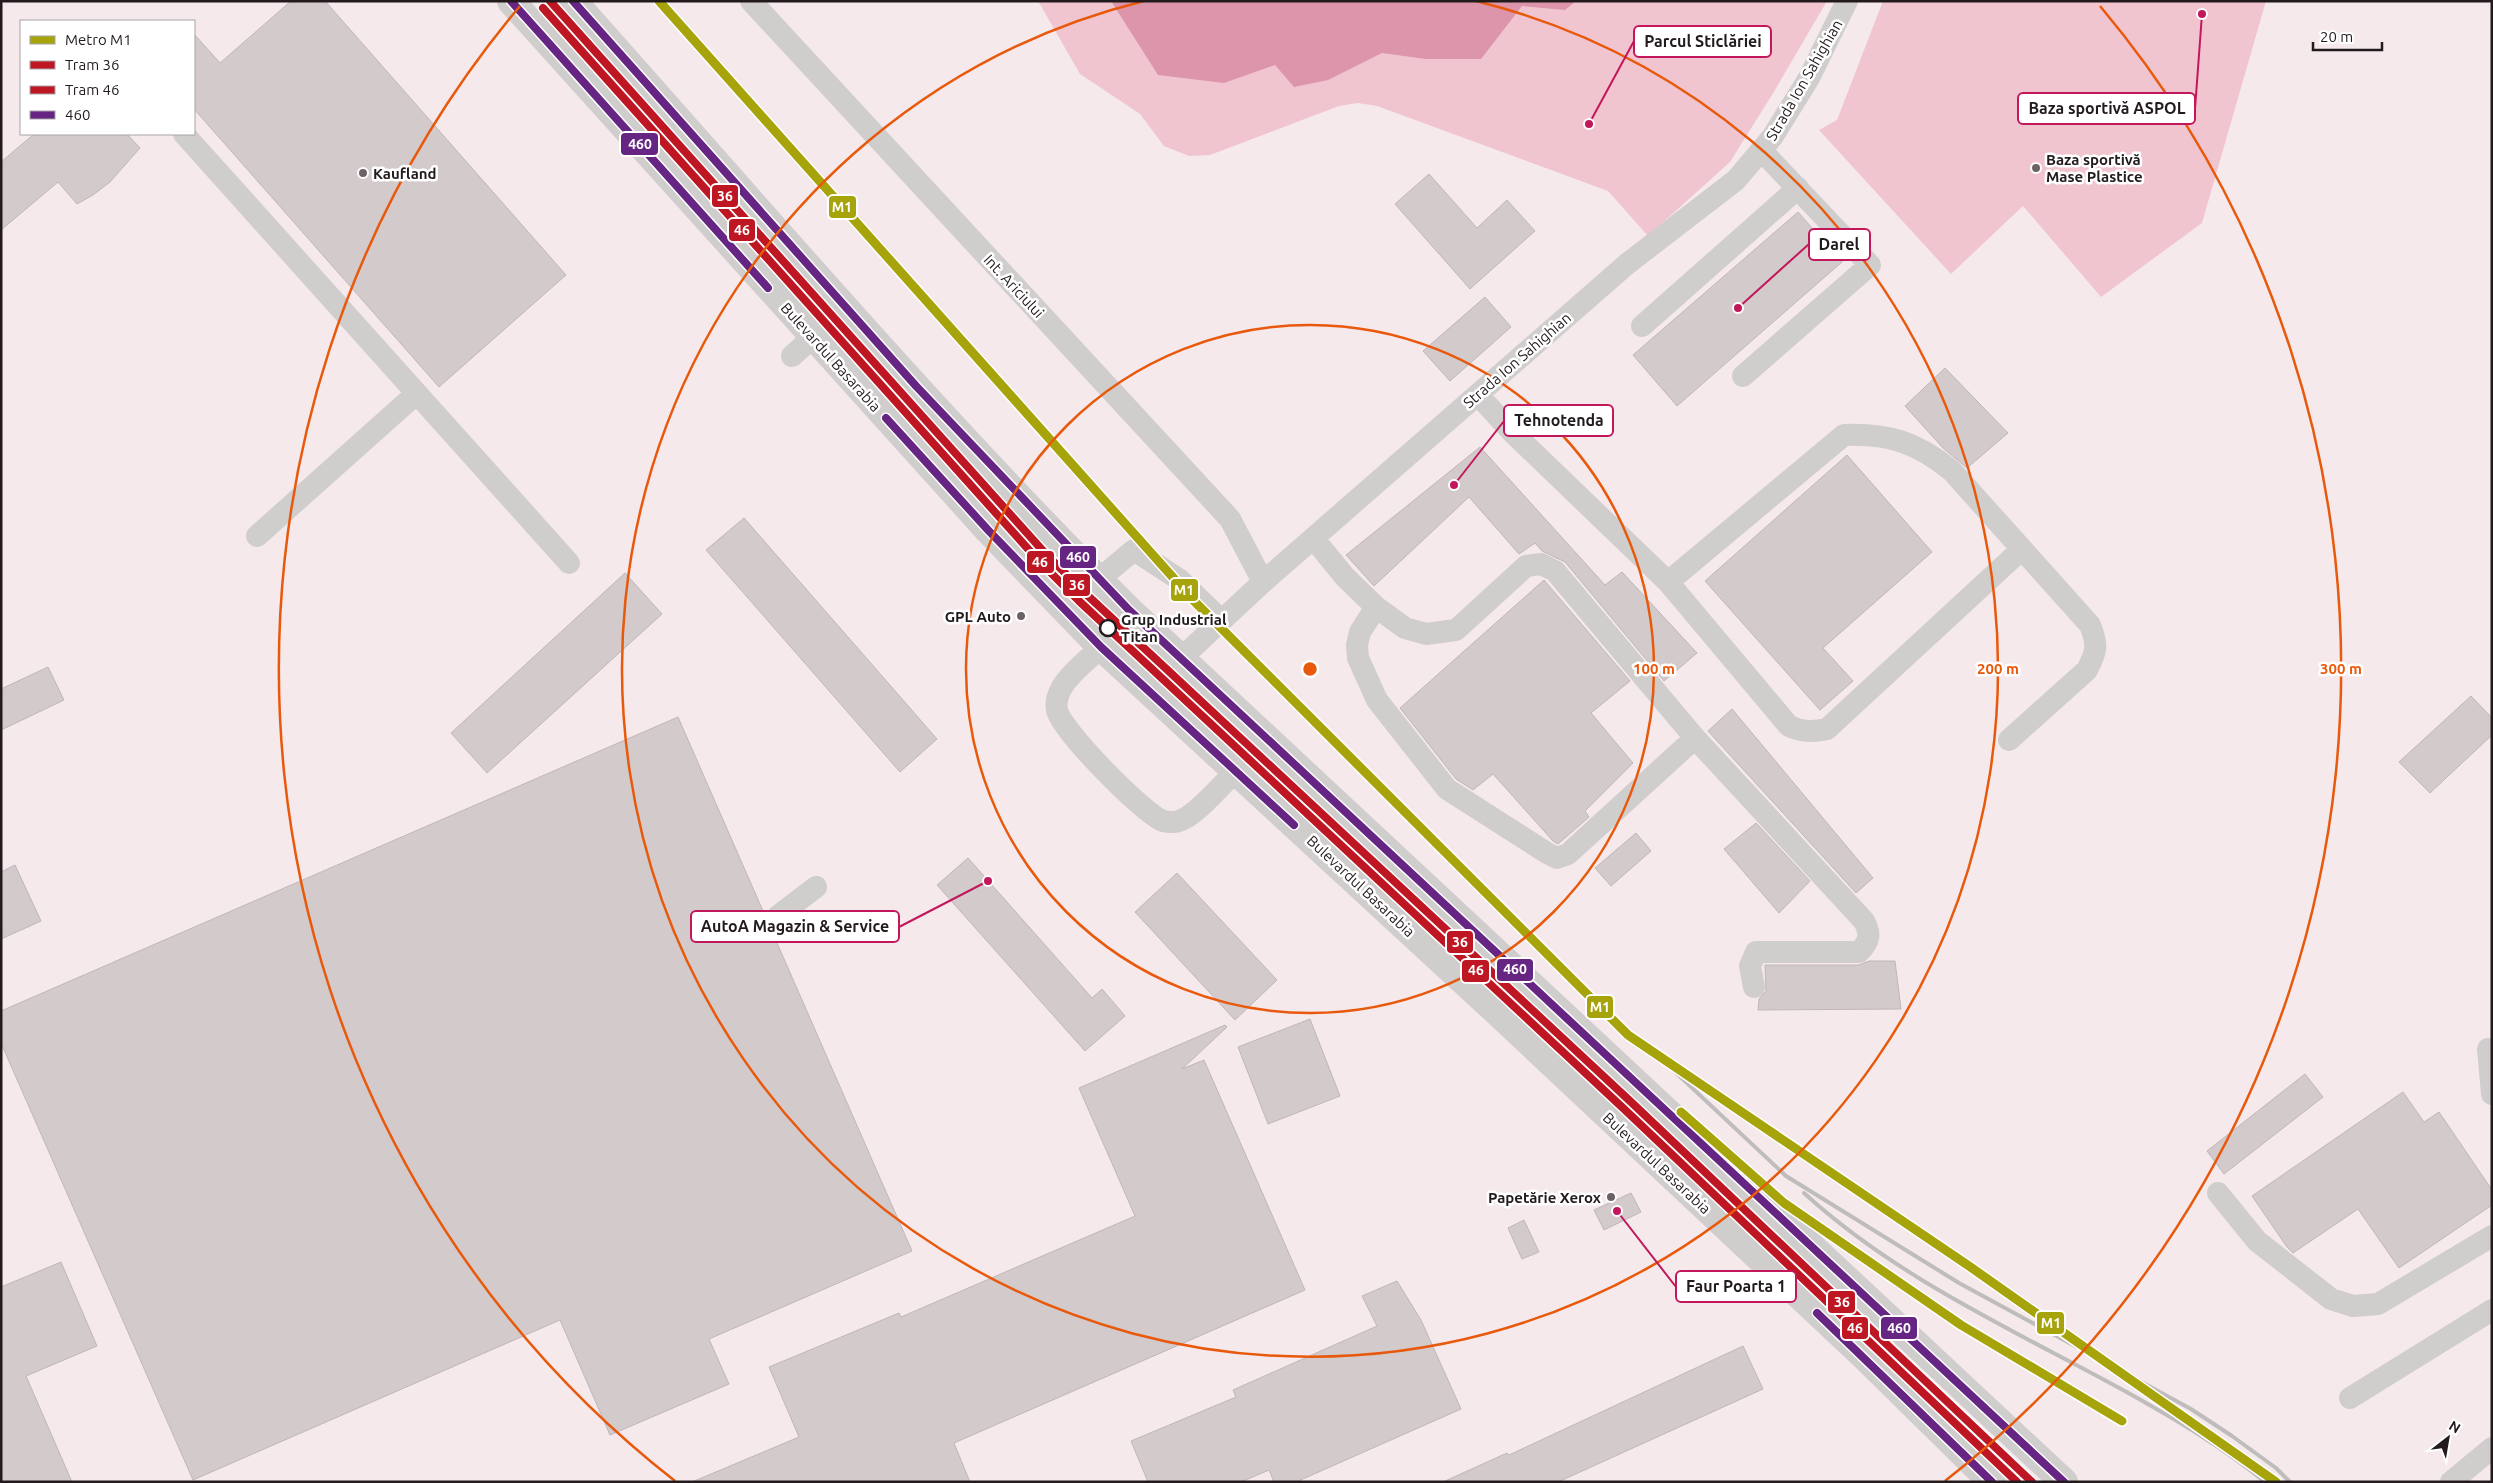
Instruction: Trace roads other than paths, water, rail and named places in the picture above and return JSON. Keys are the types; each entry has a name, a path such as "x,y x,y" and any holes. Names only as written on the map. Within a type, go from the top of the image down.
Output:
{"main road":[{"name":"Bulevardul Basarabia","path":"511,1 988,530 1101,647 1864,1356 1992,1482"},
{"path":"573,1 880,346 1098,580 2064,1482"}],"street":[{"name":"Int. Ariciului","path":"751,1 1230,519 1263,582"},
{"name":"Strada Ion Sahighian","path":"1147,690 1220,620 1627,264 1736,180 1773,136 1809,78 1847,1"},
{"path":"185,135 568,563"},
{"path":"1743,376 1870,265 1762,151"},
{"path":"1642,326 1798,188"},
{"path":"792,356 813,337"},
{"path":"257,536 416,394"},
{"path":"1478,395 1514,434 1668,582 1789,726 1799,730 1814,732 1827,729 2022,549"},
{"path":"1668,582 1844,435 1866,434 1890,437 1931,454 1952,470 2090,625 2096,642 2094,656 2087,670 2009,740"},
{"path":"1314,539 1345,577 1376,607 1405,628 1426,634 1456,630 1526,566 1540,564 1554,571 1695,738 1864,921 1869,931 1868,942 1859,952 1756,952 1750,966 1754,987"},
{"path":"1098,580 1134,550 1180,580 1220,620"},
{"path":"1376,607 1360,632 1357,651 1358,658 1377,700 1447,789 1557,858 1568,854 1695,738"},
{"path":"1101,647 1059,689 1057,710 1070,731 1141,807 1162,821 1179,822 1199,808 1236,771"},
{"path":"778,916 816,887"},
{"path":"2488,1049 2492,1094"},
{"path":"2218,1193 2257,1241 2331,1299 2353,1306 2378,1304 2492,1236"},
{"path":"2350,1398 2492,1310"},
{"path":"2451,1482 2492,1448"}],"railway":[{"path":"1640,1039 1786,1176 1959,1283 2191,1409 2276,1468 2290,1482"},
{"path":"1804,1193 1880,1253 1920,1279 2166,1415 2217,1446 2265,1482"}],"metro line":[{"name":"M1","path":"659,1 1194,601 1628,1035 1969,1266 2276,1482"},
{"name":"M1","path":"1681,1112 1784,1203 1961,1325 2122,1421"}],"tram line":[{"name":"36","path":"550,1 1044,552 1086,594 1630,1101 2032,1482"},
{"name":"46","path":"543,8 1037,559 1079,601 1623,1108 2017,1482"}],"place":[{"name":"Baza sportivă ASPOL","path":"2202,14"},
{"name":"Parcul Sticlăriei","path":"1589,124"},
{"name":"Baza sportivă Mase Plastice","path":"2036,168"},
{"name":"Kaufland","path":"363,173"},
{"name":"Darel","path":"1738,308"},
{"name":"Tehnotenda","path":"1454,485"},
{"name":"GPL Auto","path":"1021,616"},
{"name":"Grup Industrial Titan","path":"1108,628"},
{"name":"AutoA Magazin & Service","path":"988,881"},
{"name":"Papetărie Xerox","path":"1611,1197"},
{"name":"Faur Poarta 1","path":"1617,1211"}]}
